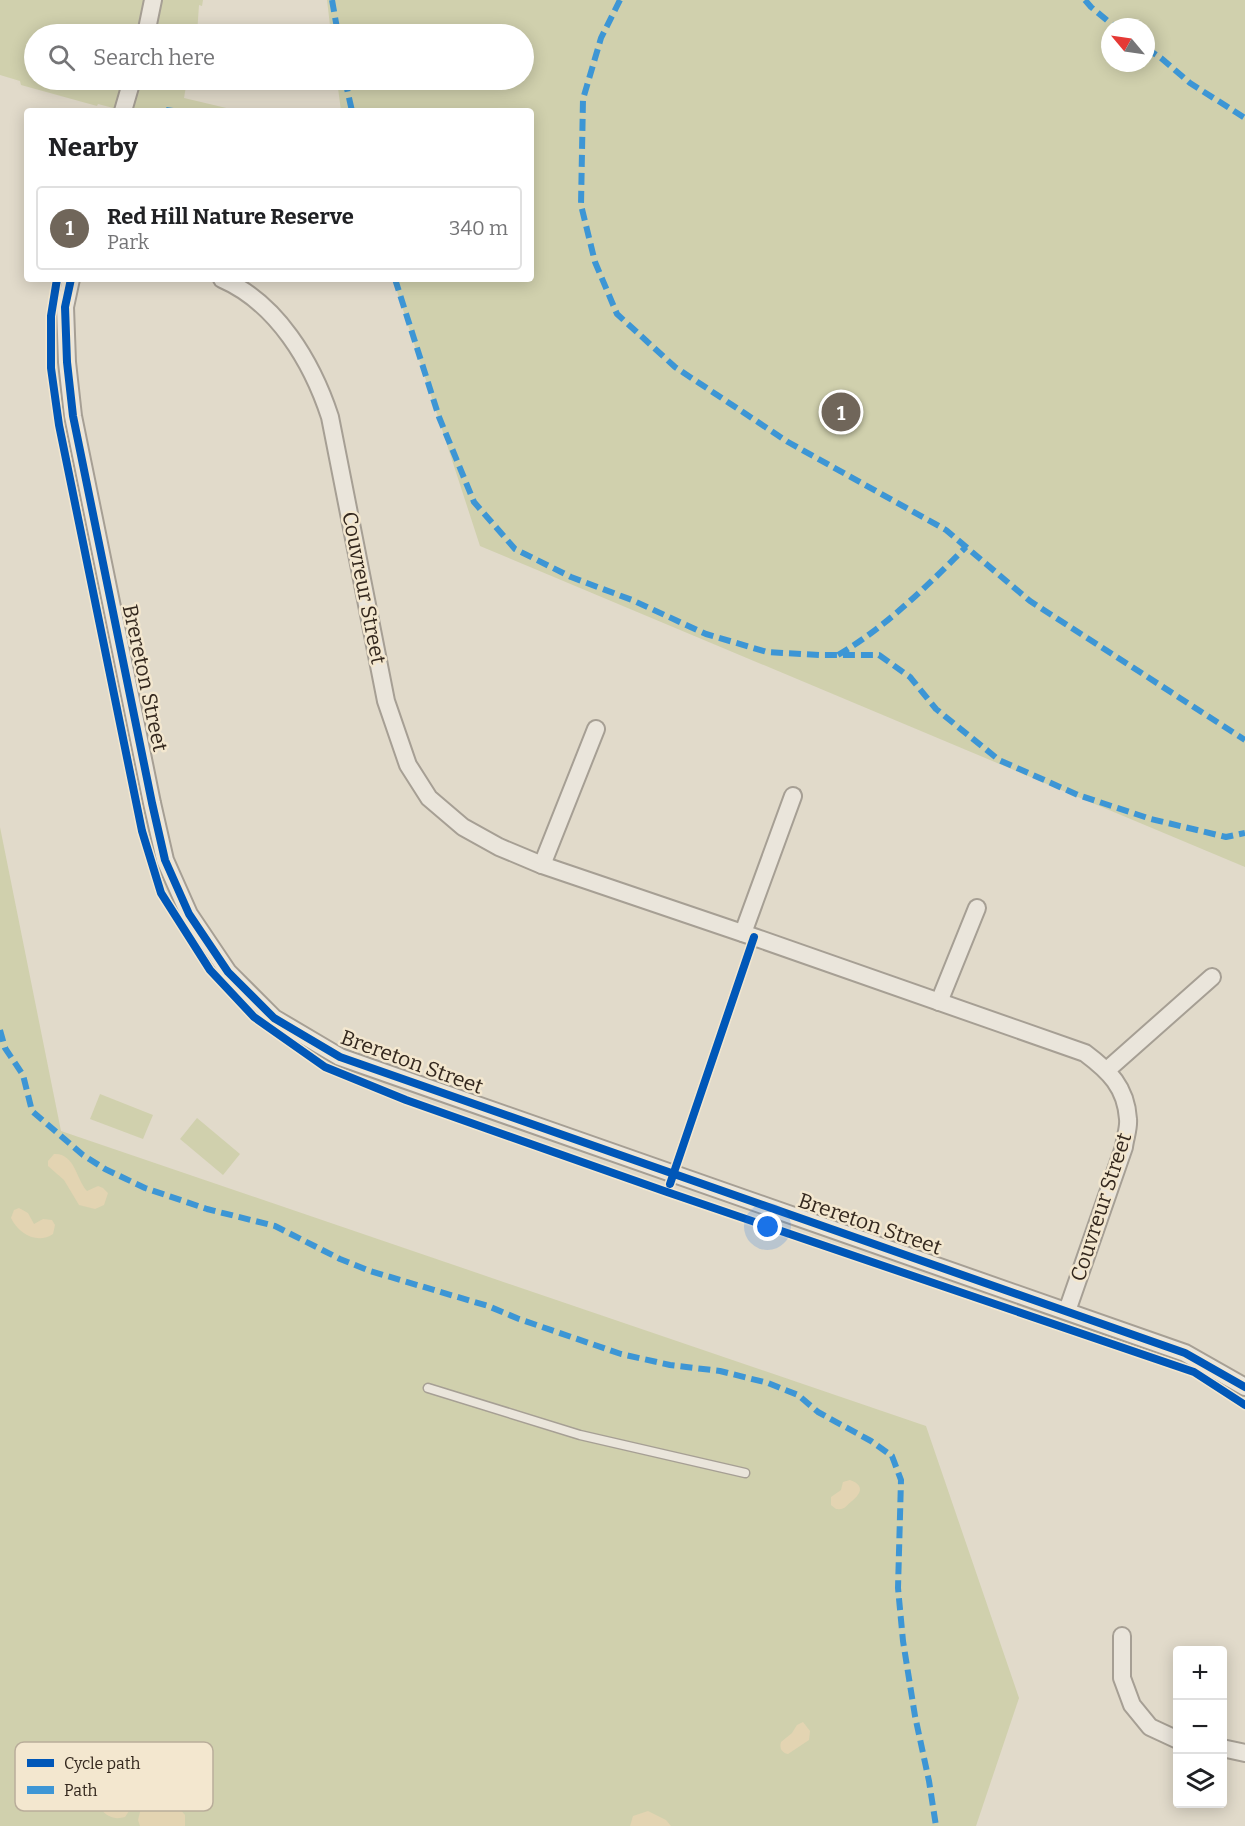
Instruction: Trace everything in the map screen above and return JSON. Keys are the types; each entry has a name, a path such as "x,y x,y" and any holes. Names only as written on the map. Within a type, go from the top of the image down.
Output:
{"street":[{"path":"149,24 153,0"},
{"path":"124,108 129,90"},
{"name":"Brereton Street","path":"70,282 65,307 67,362 73,416 165,860 189,914 228,972 274,1018 340,1057 1185,1353 1243,1383"},
{"name":"Couvreur Street","path":"229,282 238,286 276,319 303,355 321,390 330,417 386,701 408,765 429,798 463,827 498,847 542,865 1085,1053 1107,1070 1122,1093 1129,1120 1124,1147 1066,1311"},
{"path":"542,865 596,729"},
{"path":"743,933 794,796"},
{"path":"939,1002 977,908"},
{"path":"1107,1070 1212,977"},
{"path":"1122,1636 1122,1678 1132,1705 1150,1727 1173,1738"},
{"path":"1227,1749 1245,1753"}],"lane":[{"path":"428,1388 580,1435 745,1473"}],"green space":[{"path":"0,0 203,0 202,6 199,5 198,24 24,24 24,86 20,81 0,75"},
{"path":"327,0 1245,0 1245,867 480,546 394,282 534,282 534,108 341,108 338,90 534,90 534,24 330,24"},
{"path":"39,90 185,90 184,98 226,108 113,108 98,104 97,106"},
{"path":"0,827 61,1131 926,1426 1019,1698 976,1826 0,1826"},
{"path":"100,1094 153,1115 143,1139 90,1119"},
{"path":"197,1118 240,1154 223,1175 180,1139"}],"sand":[{"path":"54,1154 61,1155 71,1162 87,1191 98,1186 108,1193 104,1205 95,1209 79,1205 64,1180 48,1166 48,1161"},
{"path":"19,1208 28,1213 34,1224 43,1219 52,1220 55,1225 53,1234 35,1238 23,1233 11,1218 14,1210"},
{"path":"850,1480 858,1484 859,1492 845,1507 836,1509 831,1505 831,1497 841,1490 843,1482"},
{"path":"803,1722 810,1731 809,1740 788,1754 784,1753 781,1742 792,1733 797,1725"},
{"path":"103,1811 129,1811 125,1817 121,1818"},
{"path":"140,1811 182,1811 185,1815 185,1826 140,1826 138,1820"},
{"path":"648,1811 666,1820 671,1826 630,1826 633,1816"}],"marked path":[{"path":"332,0 336,24"},
{"path":"620,0 601,38 583,99 581,205 595,262 617,314 675,367 788,442 946,530 1030,601 1245,740"},
{"path":"1085,0 1104,18"},
{"path":"1155,54 1190,83 1245,118"},
{"path":"347,90 351,108"},
{"path":"396,282 439,417 474,502 515,549 571,577 632,600 706,634 767,652 879,655 910,677 936,709 999,760 1078,795 1151,819 1226,837 1245,833"},
{"path":"838,655 889,619 966,547"},
{"path":"0,1030 5,1048 23,1075 32,1111 83,1155 105,1169 145,1188 207,1209 275,1226 340,1259 370,1271 488,1306 621,1354 670,1365 720,1371 768,1383 798,1395 818,1412 871,1441 892,1456 901,1480 898,1588 903,1641 936,1826"}],"cycle path":[{"path":"57,282 51,316 51,368 59,425 142,831 161,893 210,970 254,1017 325,1067 406,1100 667,1192 1194,1372 1245,1405"},
{"path":"70,282 65,307 67,362 73,416 165,860 189,914 228,972 274,1018 340,1057 1185,1353 1245,1387"},
{"path":"670,1184 754,937"}],"place":[{"name":"Red Hill Nature Reserve","path":"841,412"}]}
